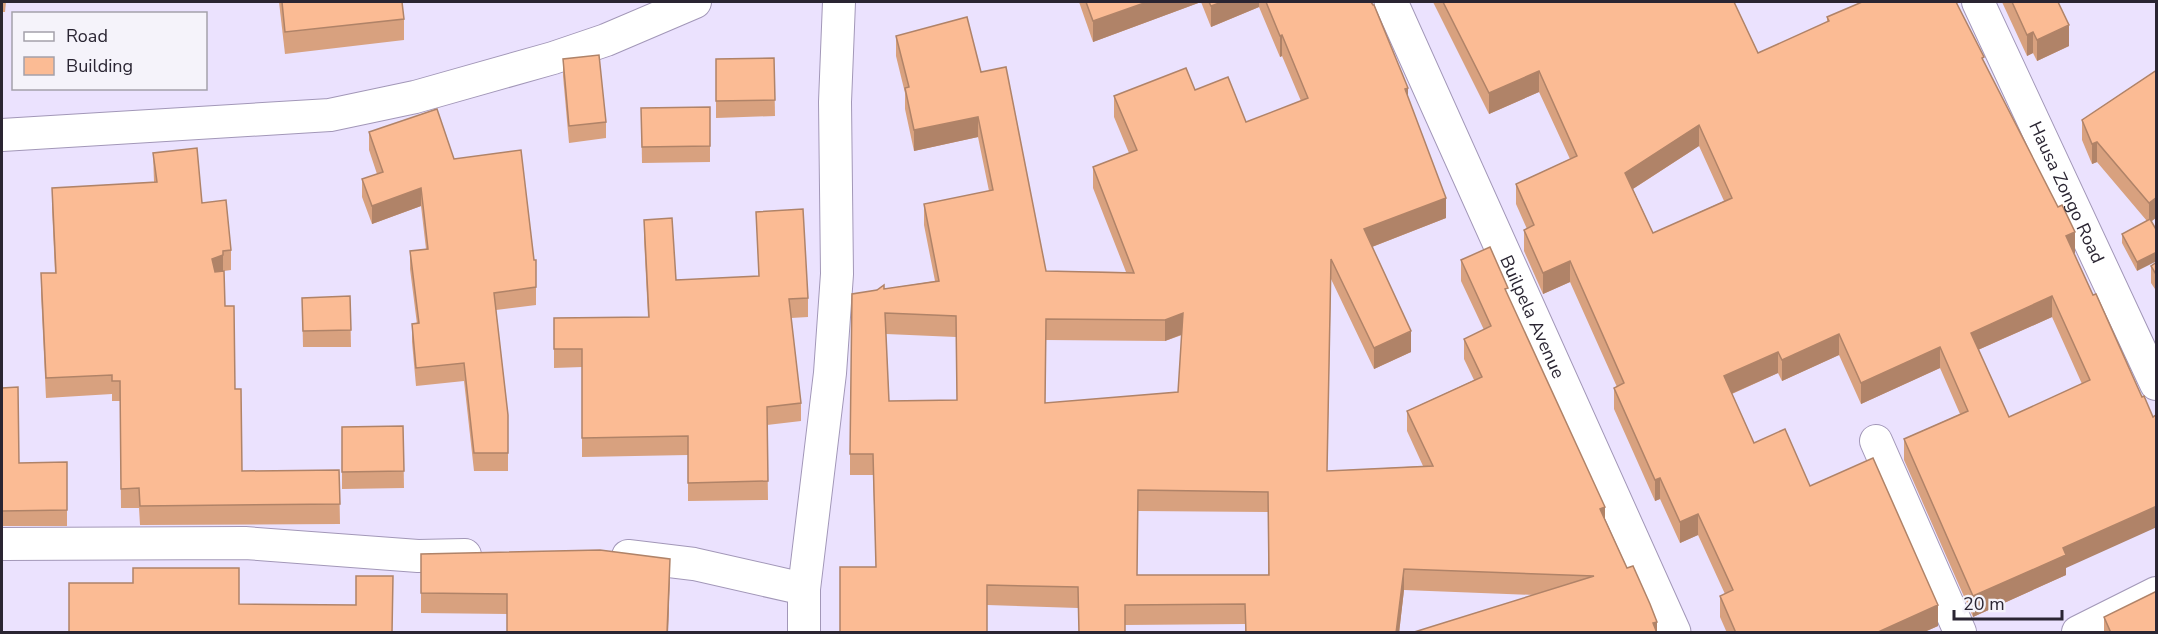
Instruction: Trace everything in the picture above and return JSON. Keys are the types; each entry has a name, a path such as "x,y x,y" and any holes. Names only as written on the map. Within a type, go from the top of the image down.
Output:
{"street":[{"path":"2,135 330,115 415,98 553,58 606,40 695,2"},
{"path":"804,633 804,589 830,373 836,285 835,102 839,2"},
{"name":"Builpela Avenue","path":"1390,2 1674,633"},
{"name":"Hausa Zongo Road","path":"1978,2 2157,384"},
{"path":"1876,441 1959,633"},
{"path":"2,544 245,543 418,556 498,554"},
{"path":"601,552 694,564 804,589"},
{"path":"2078,633 2157,593"}],"building":[{"path":"282,2 402,2 404,19 285,32"},
{"path":"1086,2 1147,2 1093,21"},
{"path":"1209,2 1222,2 1211,6"},
{"path":"1266,2 1371,2 1408,88 1405,89 1446,198 1364,229 1411,331 1374,348 1331,259 1327,471 1433,466 1407,411 1482,377 1464,339 1491,326 1461,260 1490,247 1508,288 1505,289 1605,507 1600,509 1627,568 1633,566 1650,604 1657,622 1653,623 1657,633 1411,633 1594,576 1404,569 1396,633 1246,633 1245,604 1125,605 1125,633 1079,633 1078,587 987,585 987,633 840,633 840,567 876,567 873,454 850,454 852,294 877,290 884,285 884,289 939,281 924,204 993,190 978,117 914,130 905,88 909,87 896,36 967,17 981,72 1006,67 1046,271 1134,273 1093,167 1137,150 1114,96 1186,68 1195,90 1228,77 1246,122 1308,98 1282,35 1280,36","holes":["885,313 956,316 957,400 889,401","1183,313 1178,392 1045,403 1046,319 1165,320","1138,490 1268,492 1269,575 1137,575"]},
{"path":"1443,2 1734,2 1758,53 1829,21 1827,17 1862,2 1956,2 2058,207 2062,205 2075,232 2066,236 2093,295 2096,294 2142,397 2144,396 2153,417 2157,414 2157,506 2063,548 2066,555 1973,596 1904,439 1968,411 1940,347 1861,383 1839,334 1782,360 1778,352 1724,376 1754,443 1785,429 1810,486 1873,458 1938,605 1876,633 1736,633 1720,596 1733,590 1698,514 1680,522 1660,478 1655,480 1614,388 1624,383 1570,261 1543,273 1524,230 1534,225 1516,184 1577,156 1539,71 1489,93","holes":["1699,125 1732,198 1653,233 1625,173","2052,296 2090,380 2009,417 1971,333"]},
{"path":"2012,2 2058,2 2069,25 2037,40 2033,32 2027,35"},
{"path":"599,55 606,122 569,126 563,59"},
{"path":"774,58 775,100 716,101 716,59"},
{"path":"2157,70 2157,197 2149,203 2097,142 2092,144 2082,120"},
{"path":"710,107 710,146 642,147 641,108"},
{"path":"437,109 454,159 521,150 534,260 536,260 536,287 494,293 508,415 508,453 474,453 464,363 416,368 412,324 419,323 410,251 428,249 421,188 372,206 362,179 383,172 369,132"},
{"path":"197,148 202,203 226,200 231,250 223,251 223,255 212,259 215,272 224,271 225,306 234,306 235,389 241,389 242,471 339,470 340,504 140,506 139,488 121,489 120,381 112,381 112,375 46,378 41,273 56,273 52,188 157,182 153,153"},
{"path":"803,209 808,298 789,299 801,403 767,407 768,481 688,483 688,436 582,438 582,349 554,349 554,318 649,317 644,220 672,218 676,280 759,276 756,212"},
{"path":"2150,219 2157,231 2157,252 2137,262 2122,234"},
{"path":"2157,262 2157,276 2151,266"},
{"path":"350,296 351,330 303,331 302,298"},
{"path":"18,387 19,463 67,462 67,510 2,511 2,388"},
{"path":"403,426 404,471 342,472 342,427"},
{"path":"600,550 670,559 667,633 507,633 507,594 421,593 421,554"},
{"path":"133,568 239,568 239,604 356,605 356,576 393,576 392,633 69,633 69,583 133,583"},
{"path":"2157,591 2157,633 2111,633 2104,617"}]}
